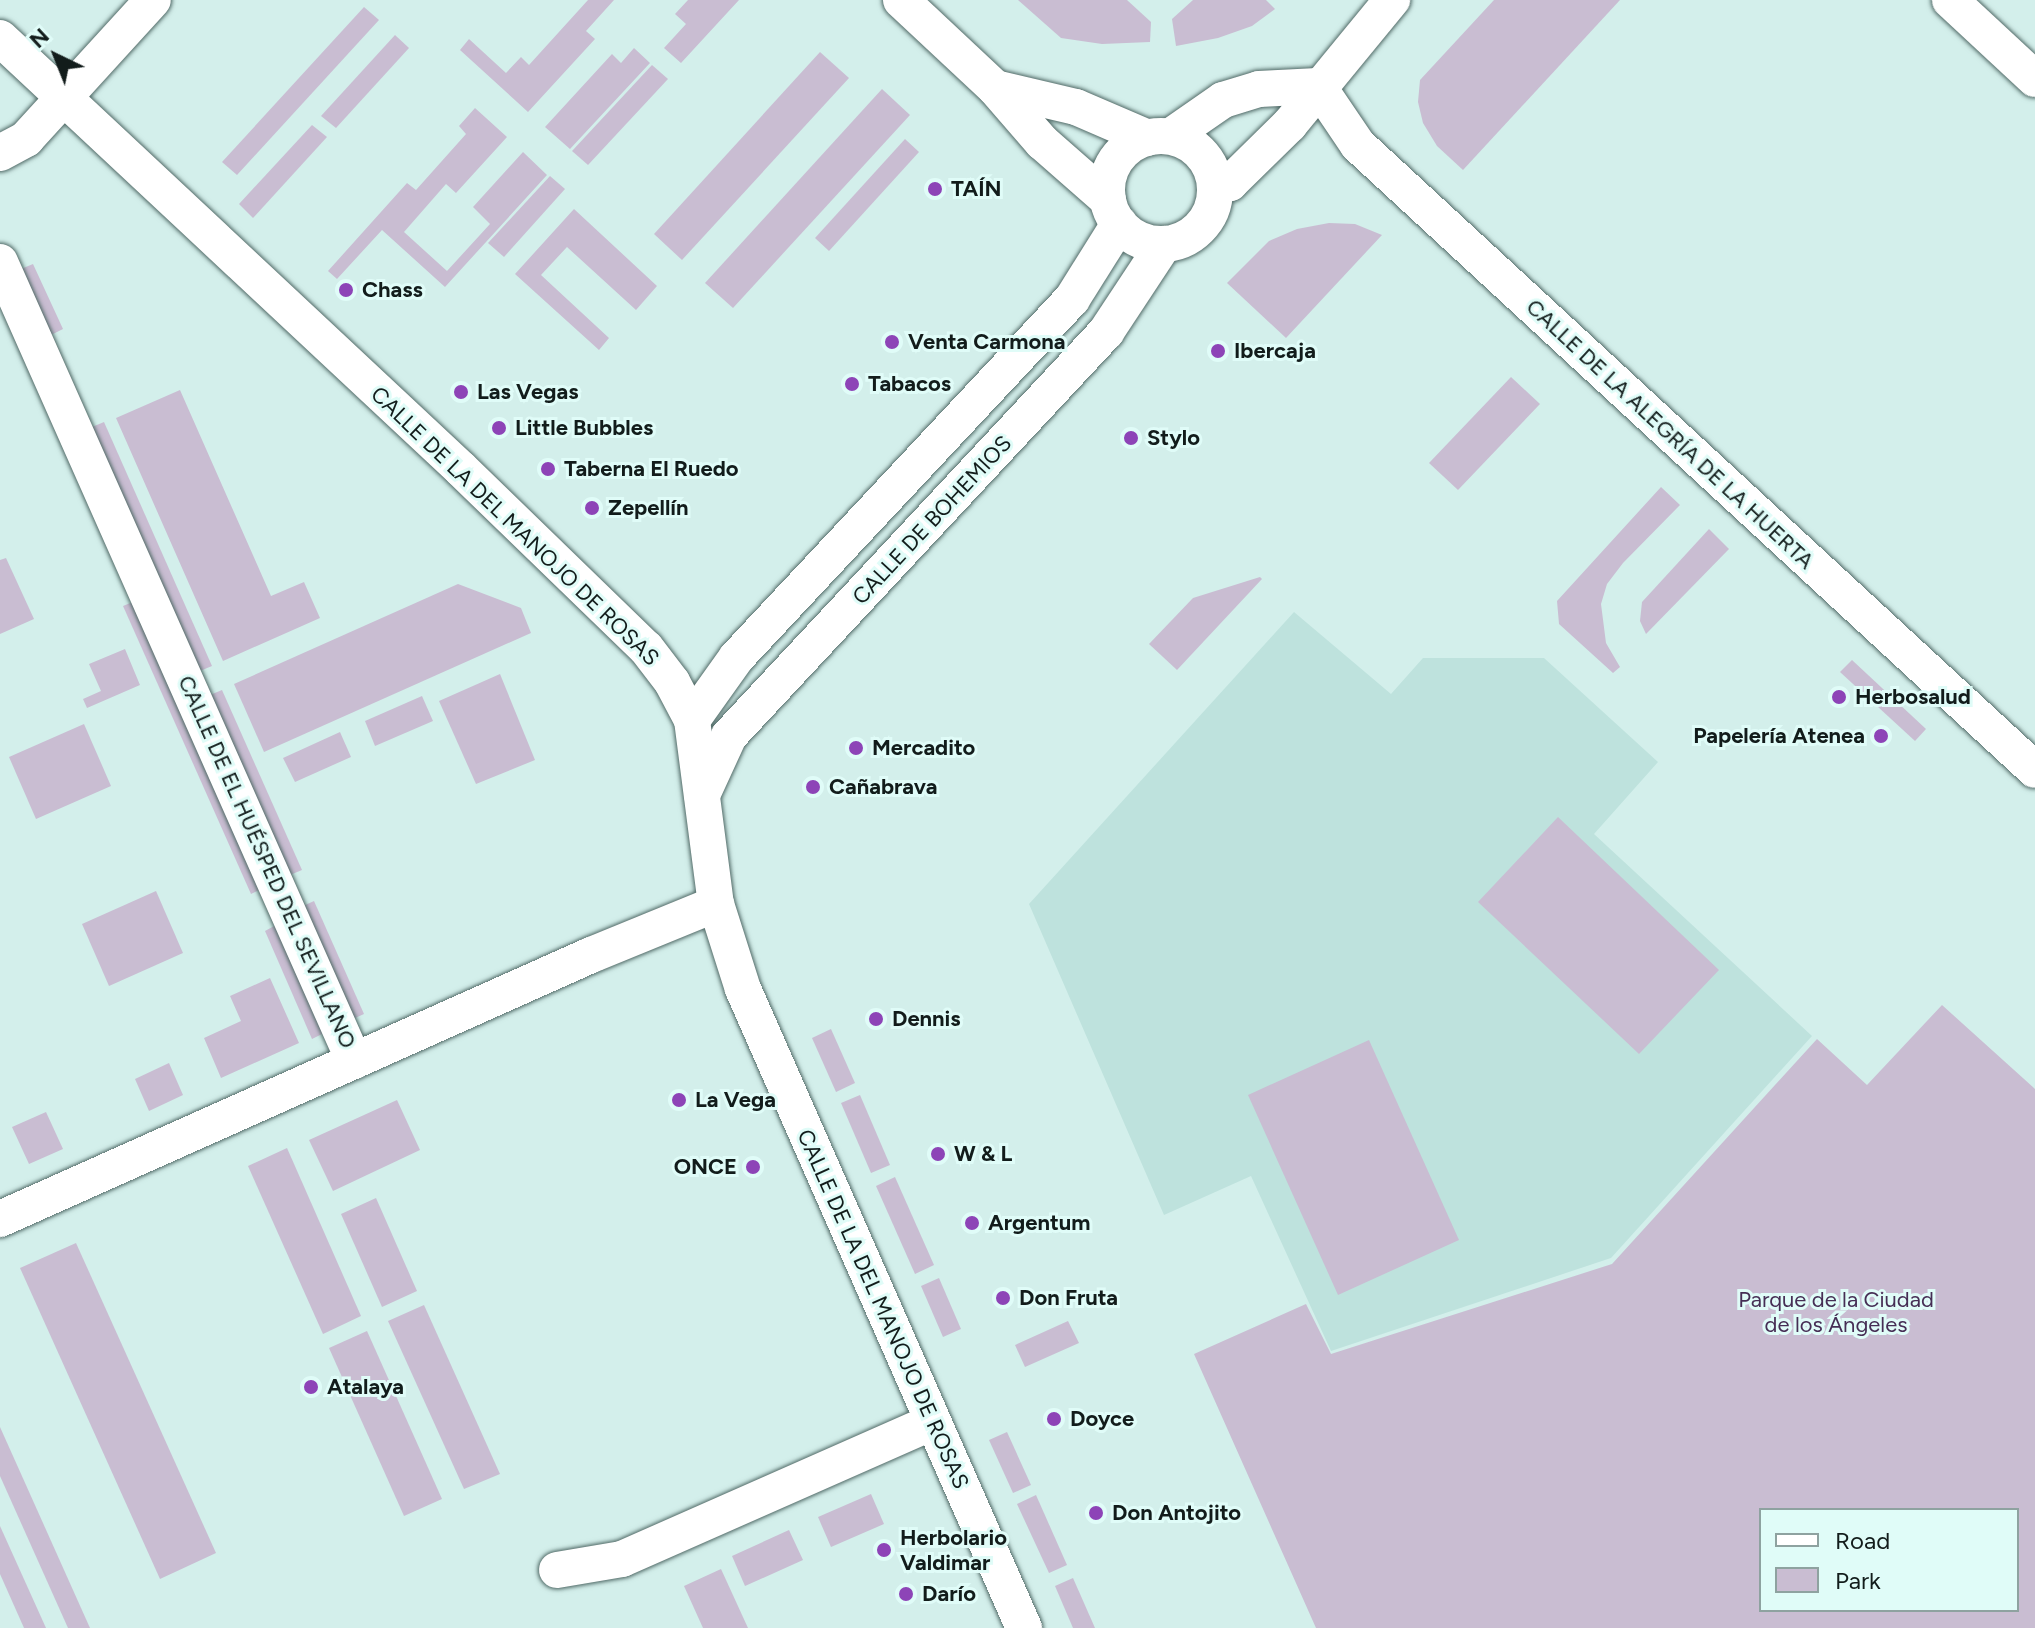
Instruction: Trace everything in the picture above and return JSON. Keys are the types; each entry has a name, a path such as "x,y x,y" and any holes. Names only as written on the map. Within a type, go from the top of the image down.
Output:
{"street":[{"path":"0,153 26,139 153,0"},
{"path":"901,0 995,88 1042,142 1139,240 1164,244 1192,235 1205,222 1214,206 1216,187 1212,169 1202,154 1188,142 1159,137 1076,107 995,88"},
{"path":"1216,187 1230,183 1290,124 1318,86 1392,0"},
{"path":"1950,0 2035,79"},
{"name":"CALLE DE LA DEL MANOJO DE ROSAS","path":"0,38 449,458 646,648 672,682 692,720 716,904 756,1024 1024,1628"},
{"path":"692,720 737,657 1072,299 1113,212 1113,166 1123,152 1159,137 1223,100 1259,89 1318,86"},
{"name":"CALLE DE LA ALEGRÍA DE LA HUERTA","path":"1318,86 1358,145 2035,770"},
{"name":"CALLE DE BOHEMIOS","path":"702,795 729,736 1106,332 1164,244"},
{"name":"CALLE DE EL HUÉSPED DEL SEVILLANO","path":"0,262 354,1061"},
{"name":"CALLE DE EL HUÉSPED DEL SEVILLANO","path":"0,1219 591,955 716,904"},
{"path":"557,1570 622,1559 933,1422"}],"shaded area":[{"path":"1294,612 1391,694 1423,658 1544,658 1658,762 1594,834 1812,1036 1611,1258 1331,1351 1251,1176 1164,1215 1029,904"}],"green space":[{"path":"588,0 614,0 586,31 595,39 528,112 460,50 469,39 506,73 521,57 529,65"},
{"path":"688,0 739,0 681,63 664,48 686,24 675,14"},
{"path":"1018,0 1127,0 1151,22 1150,42 1102,44 1061,38"},
{"path":"1193,0 1266,0 1275,9 1252,26 1218,38 1176,46 1172,19"},
{"path":"1494,0 1620,0 1463,170 1437,146 1423,123 1418,102 1420,80"},
{"path":"364,7 379,20 237,175 222,162"},
{"path":"395,35 409,48 336,128 321,116"},
{"path":"634,48 650,63 570,149 545,127 612,54 621,63"},
{"path":"820,52 849,78 682,260 654,234"},
{"path":"652,65 668,79 588,165 572,151"},
{"path":"882,89 910,115 733,308 705,283"},
{"path":"475,108 507,137 456,193 446,184 404,232 447,271 490,224 473,207 523,152 547,175 445,287 382,230 337,279 328,271 407,183 416,190 466,134 459,126"},
{"path":"312,125 327,137 253,218 239,204"},
{"path":"905,139 919,152 829,251 815,238"},
{"path":"550,176 565,189 504,257 488,243"},
{"path":"574,209 657,286 636,310 567,247 541,275 609,338 599,350 515,274"},
{"path":"1329,223 1355,224 1382,235 1286,338 1227,283 1269,241 1297,229"},
{"path":"33,264 63,329 51,335 21,269"},
{"path":"1511,377 1540,404 1458,490 1429,463"},
{"path":"180,390 271,596 304,582 320,618 223,661 116,418"},
{"path":"104,422 212,666 200,671 92,427"},
{"path":"1661,487 1680,505 1623,563 1607,584 1601,604 1606,643 1620,667 1613,673 1559,624 1557,601"},
{"path":"1709,529 1729,549 1646,634 1640,621 1642,602"},
{"path":"6,558 34,619 0,634 0,560"},
{"path":"1260,577 1262,579 1177,670 1149,644 1193,598"},
{"path":"458,584 521,608 531,633 264,752 234,684"},
{"path":"135,601 263,888 251,894 123,606"},
{"path":"125,649 140,685 87,708 83,699 101,691 89,664"},
{"path":"1852,660 1926,729 1915,741 1840,672"},
{"path":"500,674 535,760 476,784 439,701"},
{"path":"222,690 302,870 290,875 210,695"},
{"path":"422,696 433,721 375,746 365,721"},
{"path":"84,724 111,786 36,819 9,757"},
{"path":"340,732 351,757 295,782 283,758"},
{"path":"1558,817 1719,970 1639,1054 1478,902"},
{"path":"156,891 183,953 109,986 82,924"},
{"path":"314,901 364,1014 353,1019 303,906"},
{"path":"276,925 324,1033 312,1039 265,931"},
{"path":"270,978 299,1043 221,1078 204,1038 241,1021 230,996"},
{"name":"Parque de la Ciudad de los Ángeles","path":"1942,1005 2035,1089 2035,1628 1316,1628 1194,1354 1306,1304 1331,1354 1612,1264 1817,1039 1867,1085"},
{"path":"831,1029 855,1083 836,1092 812,1038"},
{"path":"1369,1040 1459,1240 1338,1295 1248,1095"},
{"path":"169,1063 183,1095 149,1111 135,1079"},
{"path":"860,1095 890,1165 871,1173 841,1103"},
{"path":"397,1100 420,1150 333,1191 309,1140"},
{"path":"46,1112 63,1149 29,1164 12,1127"},
{"path":"287,1148 361,1316 323,1334 248,1166"},
{"path":"895,1177 934,1265 915,1274 876,1186"},
{"path":"376,1198 417,1291 382,1307 341,1214"},
{"path":"76,1243 216,1553 160,1579 20,1268"},
{"path":"939,1278 961,1329 943,1337 921,1286"},
{"path":"424,1305 500,1474 464,1489 388,1321"},
{"path":"1068,1321 1079,1343 1025,1367 1015,1345"},
{"path":"367,1331 442,1499 404,1516 329,1348"},
{"path":"0,1427 90,1628 68,1628 0,1476"},
{"path":"1007,1432 1031,1485 1013,1493 989,1440"},
{"path":"871,1494 884,1524 831,1547 818,1517"},
{"path":"1036,1495 1067,1565 1049,1573 1017,1504"},
{"path":"0,1526 46,1628 24,1628 0,1574"},
{"path":"789,1530 803,1560 745,1586 732,1556"},
{"path":"721,1569 748,1628 703,1628 684,1586"},
{"path":"1073,1578 1095,1628 1073,1628 1055,1586"}],"place":[{"name":"TAÍN","path":"935,189"},
{"name":"Chass","path":"346,290"},
{"name":"Venta Carmona","path":"892,342"},
{"name":"Ibercaja","path":"1218,351"},
{"name":"Tabacos","path":"852,384"},
{"name":"Las Vegas","path":"461,392"},
{"name":"Little Bubbles","path":"499,428"},
{"name":"Stylo","path":"1131,438"},
{"name":"Taberna El Ruedo","path":"548,469"},
{"name":"Zepellín","path":"592,508"},
{"name":"Herbosalud","path":"1839,697"},
{"name":"Papelería Atenea","path":"1881,736"},
{"name":"Mercadito","path":"856,748"},
{"name":"Cañabrava","path":"813,787"},
{"name":"Dennis","path":"876,1019"},
{"name":"La Vega","path":"679,1100"},
{"name":"W & L","path":"938,1154"},
{"name":"ONCE","path":"753,1167"},
{"name":"Argentum","path":"972,1223"},
{"name":"Don Fruta","path":"1003,1298"},
{"name":"Atalaya","path":"311,1387"},
{"name":"Doyce","path":"1054,1419"},
{"name":"Don Antojito","path":"1096,1513"},
{"name":"Herbolario Valdimar","path":"884,1550"},
{"name":"Darío","path":"906,1594"}]}
